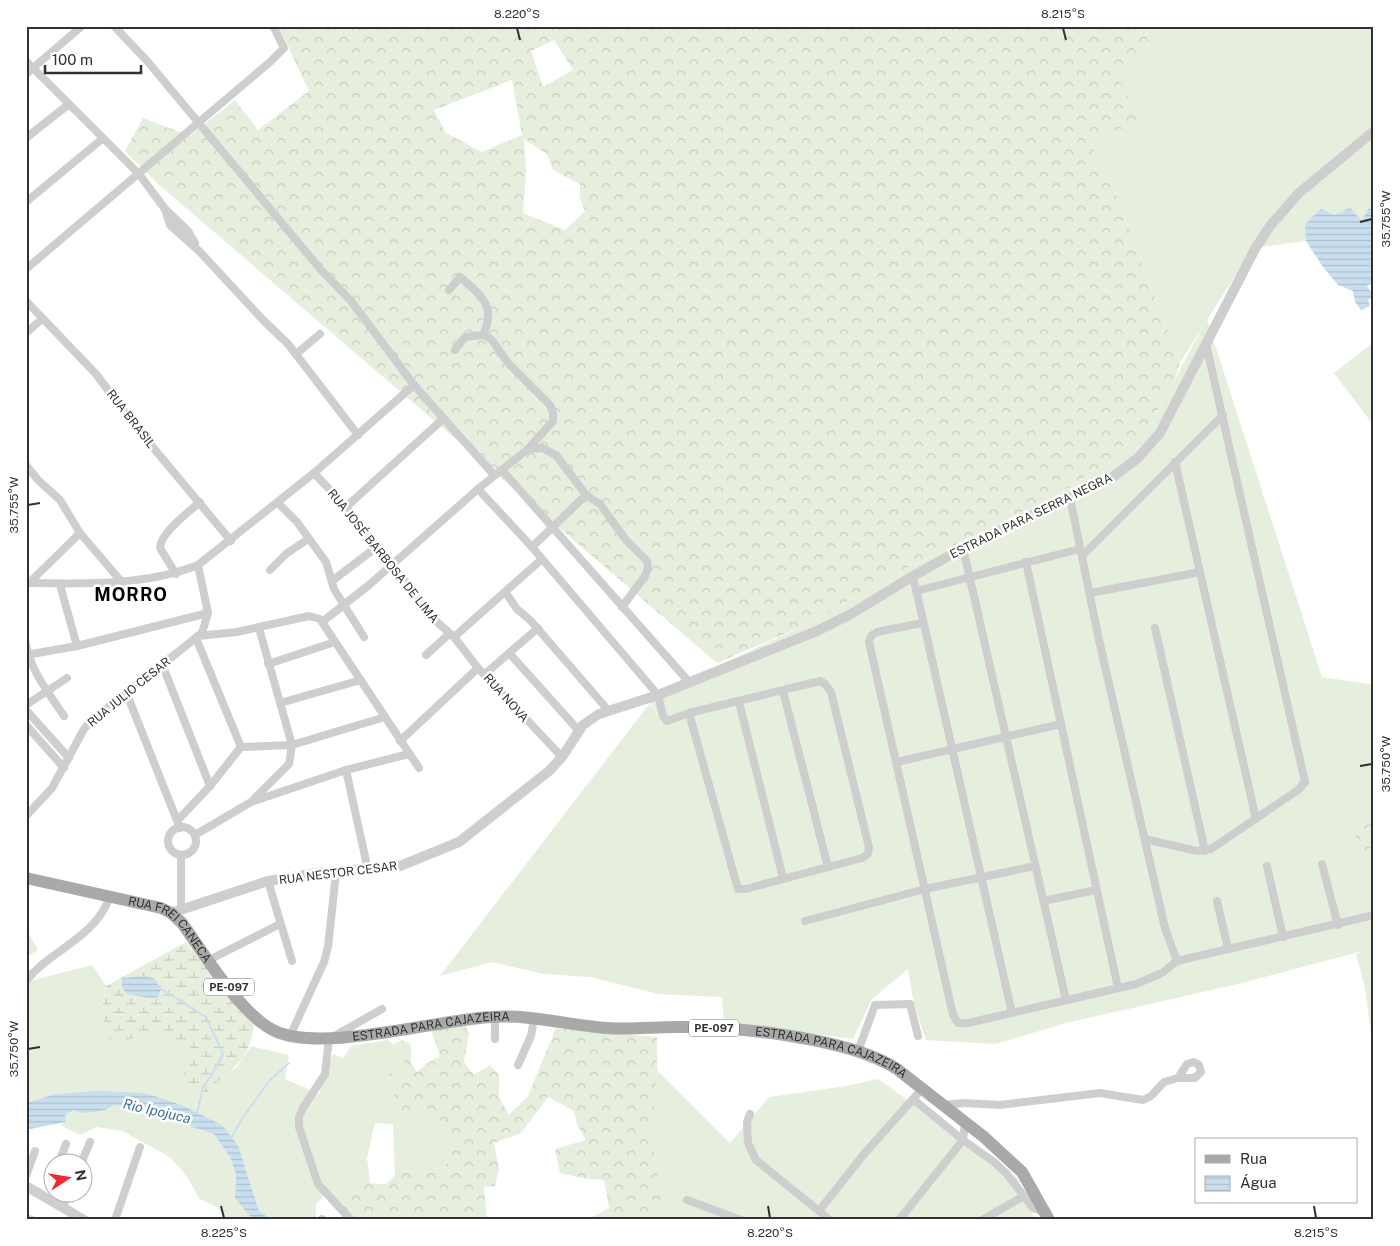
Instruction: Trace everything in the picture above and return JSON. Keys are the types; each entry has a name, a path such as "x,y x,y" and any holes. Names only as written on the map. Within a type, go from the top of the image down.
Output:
{"main road":[{"name":"RUA FREI CANECA","path":"26,878 176,910 182,923 249,1012 264,1025 290,1036 307,1039"},
{"name":"ESTRADA PARA CAJAZEIRA","path":"307,1039 329,1039 495,1016 616,1028 720,1028 791,1037 858,1051 887,1063 980,1134 1022,1172 1048,1216"}],"street":[{"path":"26,74 82,26"},
{"path":"114,26 148,62 321,270 360,312 414,385 494,475"},
{"path":"26,269 139,174 197,122 260,71 284,48 273,26"},
{"path":"26,60 102,139 139,174 165,209 170,225 200,252 296,354 358,435"},
{"path":"26,138 69,104"},
{"name":"ESTRADA PARA SERRA NEGRA","path":"690,682 817,631 851,614 963,548 1110,479 1147,450 1160,434 1255,249 1279,214 1300,193 1374,131"},
{"path":"26,202 102,139"},
{"path":"449,290 460,277 487,304 490,321 483,334"},
{"name":"RUA BRASIL","path":"26,301 96,374 136,427 200,502 231,542"},
{"path":"26,333 42,319"},
{"path":"296,354 320,334"},
{"path":"322,622 392,565 494,475 528,448 553,421 554,412 547,401 509,364 492,339 483,334 465,337 455,350"},
{"path":"1145,839 1206,851 1216,847 1298,790 1304,784 1305,779 1206,344"},
{"path":"28,583 60,585 120,580 176,574 198,566 231,542 314,473 414,385"},
{"path":"916,591 1026,562 1081,552 1223,415"},
{"path":"346,507 443,419"},
{"path":"528,448 542,448 551,451 586,495 600,504 626,540 644,556 648,565 645,576 622,607"},
{"path":"1175,462 1256,818"},
{"path":"26,465 38,480 60,500 80,533 120,580"},
{"path":"502,470 552,529 690,682"},
{"name":"RUA JOSÉ BARBOSA DE LIMA","path":"314,473 346,507 378,546 419,604 452,636"},
{"path":"478,489 532,547 658,695 663,716 667,721 689,713 820,681 826,684 831,692 869,852 866,857 746,889 738,889 689,713"},
{"path":"532,547 586,495"},
{"path":"1070,498 1167,937 1177,961"},
{"path":"176,574 160,548 160,543 166,533 200,502"},
{"path":"278,503 291,515 329,567 334,589 364,637"},
{"path":"28,583 80,533"},
{"path":"270,570 286,554 308,539"},
{"path":"332,581 378,546"},
{"path":"963,548 1066,1000"},
{"path":"426,655 506,593 542,560"},
{"path":"1026,562 1118,988"},
{"path":"27,655 77,646 208,613 198,566"},
{"path":"329,567 346,569"},
{"path":"1090,593 1200,572"},
{"path":"913,576 922,623 1012,1013"},
{"path":"60,585 77,646"},
{"path":"506,593 517,609 538,628 608,710"},
{"name":"RUA JULIO CESAR","path":"26,816 52,788 70,758 84,729 91,721 197,637 205,628 208,613"},
{"path":"241,747 197,637 259,628 310,616 316,617 322,622 419,768"},
{"path":"922,623 877,632 870,638 956,1021 961,1024 1118,988 1153,977 1177,961 1228,948 1338,925 1374,915"},
{"path":"251,802 289,764 292,745 259,628"},
{"path":"485,674 538,628"},
{"path":"1155,628 1206,851"},
{"name":"RUA NOVA","path":"452,636 478,668 562,758"},
{"path":"268,664 335,642"},
{"path":"26,644 27,655 47,691 64,716"},
{"path":"510,654 564,717 579,731"},
{"path":"162,664 210,786"},
{"path":"400,740 478,668"},
{"path":"26,704 67,678"},
{"path":"280,703 361,680"},
{"name":"RUA NESTOR CESAR","path":"176,910 268,881 400,866 458,842 537,781 562,758 579,731 591,718 608,710 658,695 690,682"},
{"path":"783,691 828,867"},
{"path":"126,692 179,824 189,829 194,835 196,843 192,851 181,855 173,852 169,844 173,832 179,824 241,747 292,745 385,717"},
{"path":"739,702 783,878"},
{"path":"26,710 70,758"},
{"path":"897,762 1061,724"},
{"path":"26,725 64,768"},
{"path":"194,835 251,802 346,770 409,754"},
{"path":"346,770 368,870"},
{"path":"176,910 181,855"},
{"path":"1322,864 1338,925"},
{"path":"805,922 925,889 1035,866"},
{"path":"1267,866 1283,936"},
{"path":"290,1036 324,962 328,947 336,873"},
{"path":"268,881 292,961"},
{"path":"1042,901 1096,890"},
{"path":"26,980 51,958 84,935 106,907 110,896"},
{"path":"1217,901 1228,948"},
{"path":"209,960 280,924"},
{"path":"858,1051 875,1005 910,1004 918,1036"},
{"path":"351,1220 318,1184 300,1127 300,1117 303,1108 325,1074 329,1039 382,1009"},
{"path":"494,1039 495,1016"},
{"path":"518,1065 531,1036 534,1019"},
{"path":"943,1106 964,1104 1000,1105 1100,1093 1142,1100 1152,1096 1164,1082 1178,1078"},
{"path":"819,1210 922,1089"},
{"path":"913,1099 963,1140 994,1162 1033,1208 1048,1216"},
{"path":"750,1114 747,1122 748,1143 756,1160 830,1220"},
{"path":"963,1140 964,1122"},
{"path":"899,1220 963,1140 980,1134"},
{"path":"85,1154 90,1142"},
{"path":"62,1154 66,1144"},
{"path":"115,1220 140,1147"},
{"path":"26,1176 36,1151"},
{"path":"26,1186 84,1220"},
{"path":"982,1220 1024,1196"},
{"path":"687,1200 741,1220"},
{"path":"26,1218 32,1220"}],"green space":[{"path":"278,26 1145,26 1150,51 1119,80 1144,123 1089,137 1116,195 1180,362 1175,379 1141,444 1051,498 902,570 810,623 717,663 157,183 125,151 143,118 190,136 235,100 258,130 309,91","holes":["554,40 573,70 543,87 531,51","512,80 522,135 482,152 446,133 434,110","524,139 547,154 553,170 580,184 580,198 585,211 565,230 523,213 526,172"]},
{"path":"1145,26 1374,26 1374,232 1253,248 1207,320 1322,677 1374,685 1374,823 1352,828 1374,848 1374,1057 1365,988 1356,954 1363,951 1234,985 1066,1023 996,1044 926,1040 914,1004 908,969 872,999 853,1039 724,1022 722,997 658,994 590,977 544,974 492,962 440,976 650,703 662,721 648,698 810,623 902,570 1051,498 1141,444 1202,328 1180,362 1116,195 1089,136 1119,80 1150,51"},
{"path":"1374,342 1374,426 1334,373"},
{"path":"1374,823 1374,849 1362,851 1352,828"},
{"path":"26,929 38,950 26,957"},
{"path":"186,942 254,1025 251,1039 243,1058 206,1094 177,1085 198,1051 154,1031 112,1045 101,1013 106,986"},
{"path":"92,965 106,986 101,1013 154,1031 198,1051 219,1078 237,1067 251,1046 289,1055 285,1079 319,1094 333,1054 343,1058 351,1046 387,1040 401,1054 409,1073 403,1077 384,1071 394,1088 393,1107 404,1121 419,1107 435,1110 454,1144 444,1169 405,1166 395,1176 393,1124 375,1123 367,1158 370,1184 343,1196 328,1192 316,1204 316,1220 271,1220 259,1211 238,1145 222,1125 184,1106 55,1094 26,1103 26,982"},
{"path":"464,1023 469,1033 464,1062 474,1075 490,1065 499,1075 499,1097 509,1115 528,1096 556,1028 657,1037 657,1070 652,1135 664,1217 640,1220 587,1220 609,1208 604,1180 587,1179 560,1173 555,1149 586,1140 577,1124 574,1111 548,1097 521,1133 494,1143 499,1170 495,1186 484,1187 487,1220 354,1220 328,1192 336,1188 344,1196 357,1183 386,1184 405,1166 444,1169 454,1144 435,1111 418,1107 404,1121 393,1107 394,1088 377,1077 384,1071 403,1077 409,1073 405,1061 394,1044 401,1040 411,1044 411,1063 417,1072 440,1056 431,1030"},
{"path":"657,1070 730,1143 769,1097 847,1086 878,1079 1018,1179 1035,1220 667,1220 664,1217 652,1135"},
{"path":"115,1105 144,1110 147,1117 166,1119 214,1134 230,1157 236,1175 235,1198 253,1220 227,1220 217,1207 200,1199 185,1174 170,1157 122,1131 97,1127 80,1135 60,1125 66,1122 64,1115 74,1110 84,1112 95,1111"}],"water":[{"path":"1350,208 1362,221 1368,209 1374,210 1374,282 1367,286 1374,296 1368,300 1370,306 1361,310 1355,302 1353,291 1338,285 1323,267 1306,241 1305,224 1321,209 1334,215"},
{"path":"145,976 153,978 161,989 158,997 149,998 127,994 122,987 122,978"},
{"name":"Rio Ipojuca","path":"98,1091 145,1093 184,1106 222,1125 238,1145 259,1211 271,1220 253,1220 235,1198 236,1175 230,1157 214,1134 166,1119 149,1117 144,1110 115,1105 102,1111 82,1113 74,1110 65,1115 66,1122 30,1129 26,1127 26,1103 55,1094"}],"waterway":[{"name":"Rio Ipojuca","path":"161,989 206,1017 223,1054 203,1087 197,1114"},
{"path":"231,1138 269,1081 289,1063"}],"district":[{"name":"MORRO","path":"131,595"}]}
